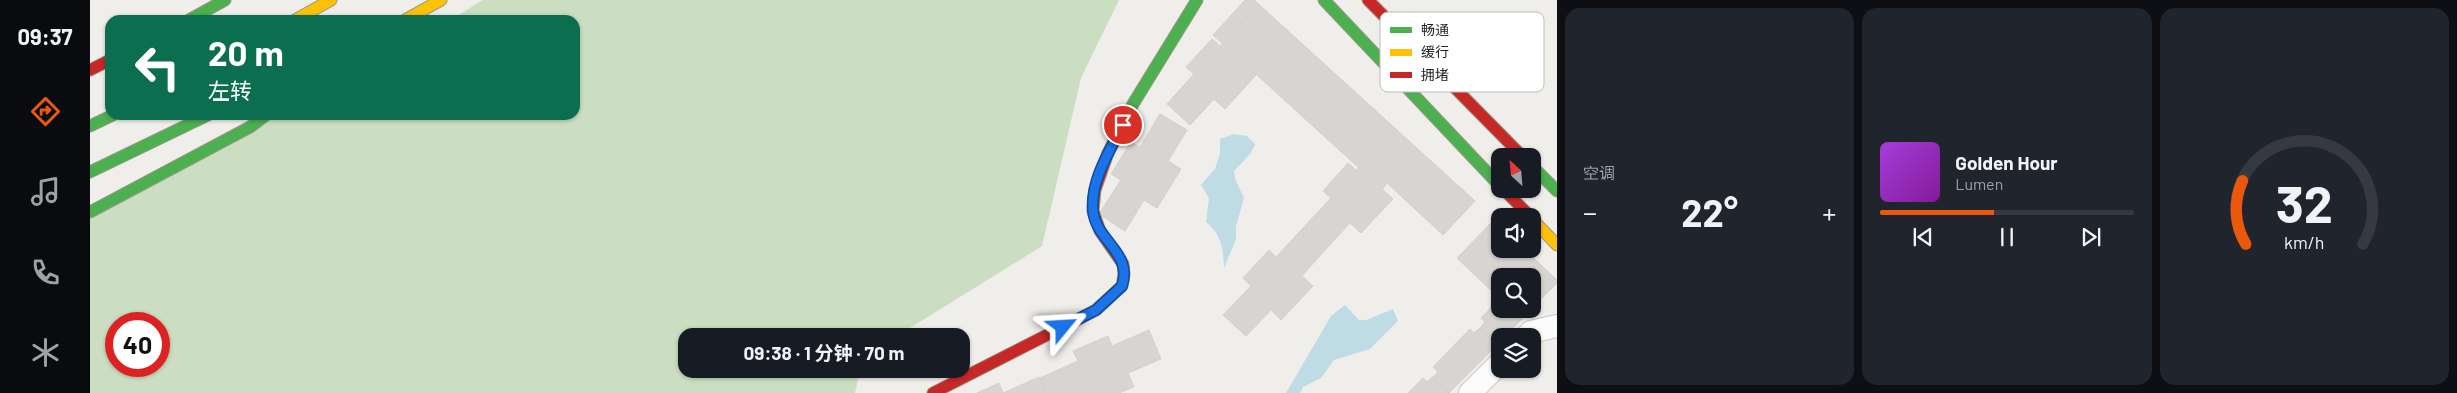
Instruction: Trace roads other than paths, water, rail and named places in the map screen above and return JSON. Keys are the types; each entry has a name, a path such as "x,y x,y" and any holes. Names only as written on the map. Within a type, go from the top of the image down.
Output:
{"main road":[{"path":"199,15 225,0"},
{"path":"304,15 331,0"},
{"path":"414,15 441,0"},
{"path":"933,393 1096,310 1122,286 1123,261 1096,224 1093,211 1095,190 1108,153 1138,97 1197,0"},
{"path":"1324,0 1380,59"},
{"path":"1368,0 1380,12"},
{"path":"90,70 105,62"},
{"path":"1411,92 1491,176"},
{"path":"1459,92 1514,148"},
{"path":"90,126 105,119"},
{"path":"90,172 198,120"},
{"path":"90,212 259,120"},
{"path":"1541,175 1557,191"},
{"path":"1512,198 1521,208"},
{"path":"1541,228 1557,245"}],"street":[{"path":"1541,330 1557,326"},
{"path":"1470,393 1491,372"}],"water":[{"path":"1234,134 1247,136 1255,144 1251,153 1234,171 1235,179 1244,198 1236,226 1236,239 1224,268 1221,242 1206,222 1209,198 1201,185 1215,169 1220,153 1220,139"},
{"path":"1345,305 1359,320 1366,320 1393,309 1398,321 1370,349 1334,360 1321,378 1303,387 1300,393 1286,393 1331,316"}]}
